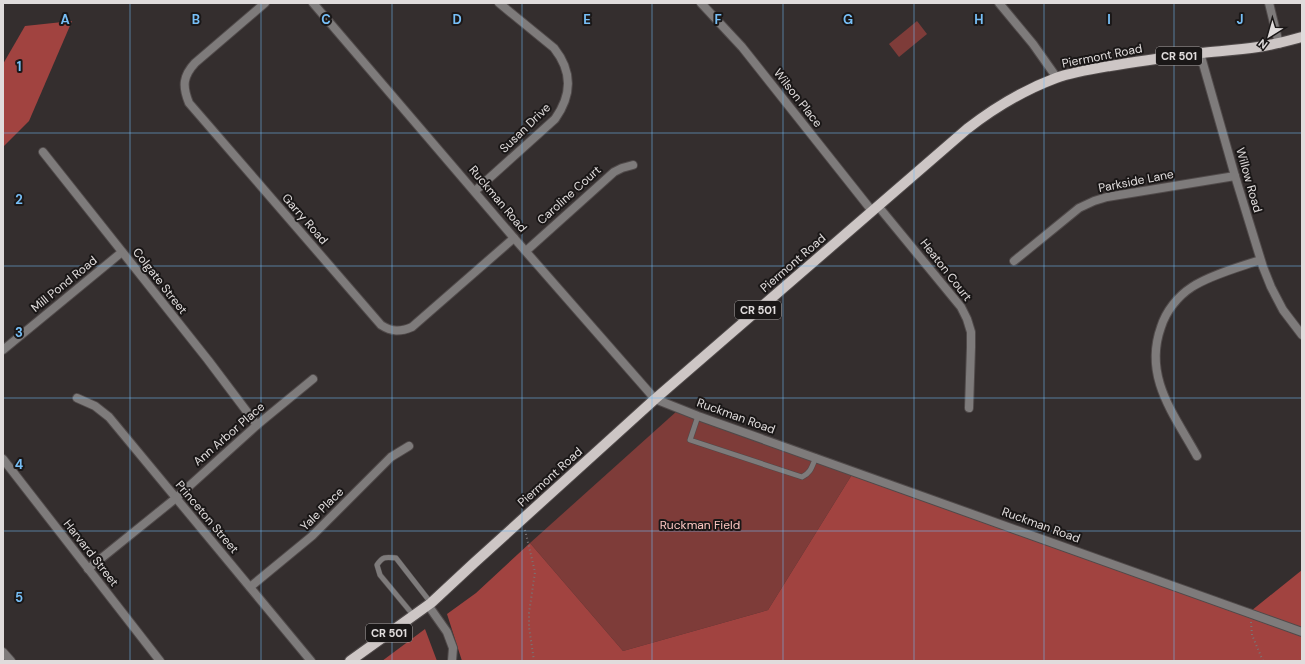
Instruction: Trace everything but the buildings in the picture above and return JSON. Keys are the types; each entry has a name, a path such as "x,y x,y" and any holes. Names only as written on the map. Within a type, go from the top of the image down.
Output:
{"main road":[{"name":"Piermont Road","path":"350,661 430,604 655,399 967,129 1005,102 1057,78 1094,69 1145,60 1257,48 1279,44 1302,37"}],"street":[{"name":"Garry Road","path":"264,3 195,63 185,78 185,94 189,103 381,325 396,331 412,327 514,238"},
{"name":"Ruckman Road","path":"313,3 514,238 655,399 698,416 1302,632"},
{"name":"Susan Drive","path":"475,191 555,119 561,110 568,90 568,78 565,67 554,48 499,3"},
{"name":"Wilson Place","path":"701,3 742,47 875,208"},
{"path":"999,3 1057,78"},
{"path":"1269,3 1279,44"},
{"name":"Willow Road","path":"1200,53 1234,176 1260,260 1271,287 1283,310 1302,335"},
{"name":"Colgate Street","path":"43,152 208,360 257,425"},
{"name":"Caroline Court","path":"526,251 614,172 633,165"},
{"name":"Parkside Lane","path":"1014,261 1065,218 1079,208 1094,201 1107,197 1234,176"},
{"name":"Heaton Court","path":"875,208 961,307 967,319 971,332 969,408"},
{"name":"Mill Pond Road","path":"3,350 122,252"},
{"path":"1197,456 1164,396 1158,382 1155,368 1157,337 1163,321 1171,307 1192,287 1204,280 1260,260"},
{"name":"Ann Arbor Place","path":"88,568 176,498 257,425 313,379"},
{"name":"Princeton Street","path":"77,398 95,406 108,417 311,661"},
{"name":"Yale Place","path":"250,587 312,536 391,457 409,446"},
{"name":"Harvard Street","path":"3,460 160,661"},
{"path":"430,604 447,632 453,648 452,661"},
{"path":"3,652 11,661"}],"lane":[{"path":"698,416 690,440 802,477 810,472 816,457"},
{"path":"414,616 380,575 377,565 380,560 387,557 396,558 430,604"}],"path":[{"path":"523,519 535,572 530,605 529,627 534,661"},
{"path":"1250,613 1252,635 1263,661"}],"green space":[{"path":"917,21 927,34 899,57 889,44"},
{"name":"Ruckman Field","path":"677,411 853,473 768,610 623,651 530,543"}],"shaded area":[{"path":"72,21 29,121 3,147 3,64 25,26"},
{"path":"853,473 1251,611 1302,570 1302,661 462,661 447,614 476,593 530,543 623,651 768,610"},
{"path":"425,629 437,661 382,661"}]}
